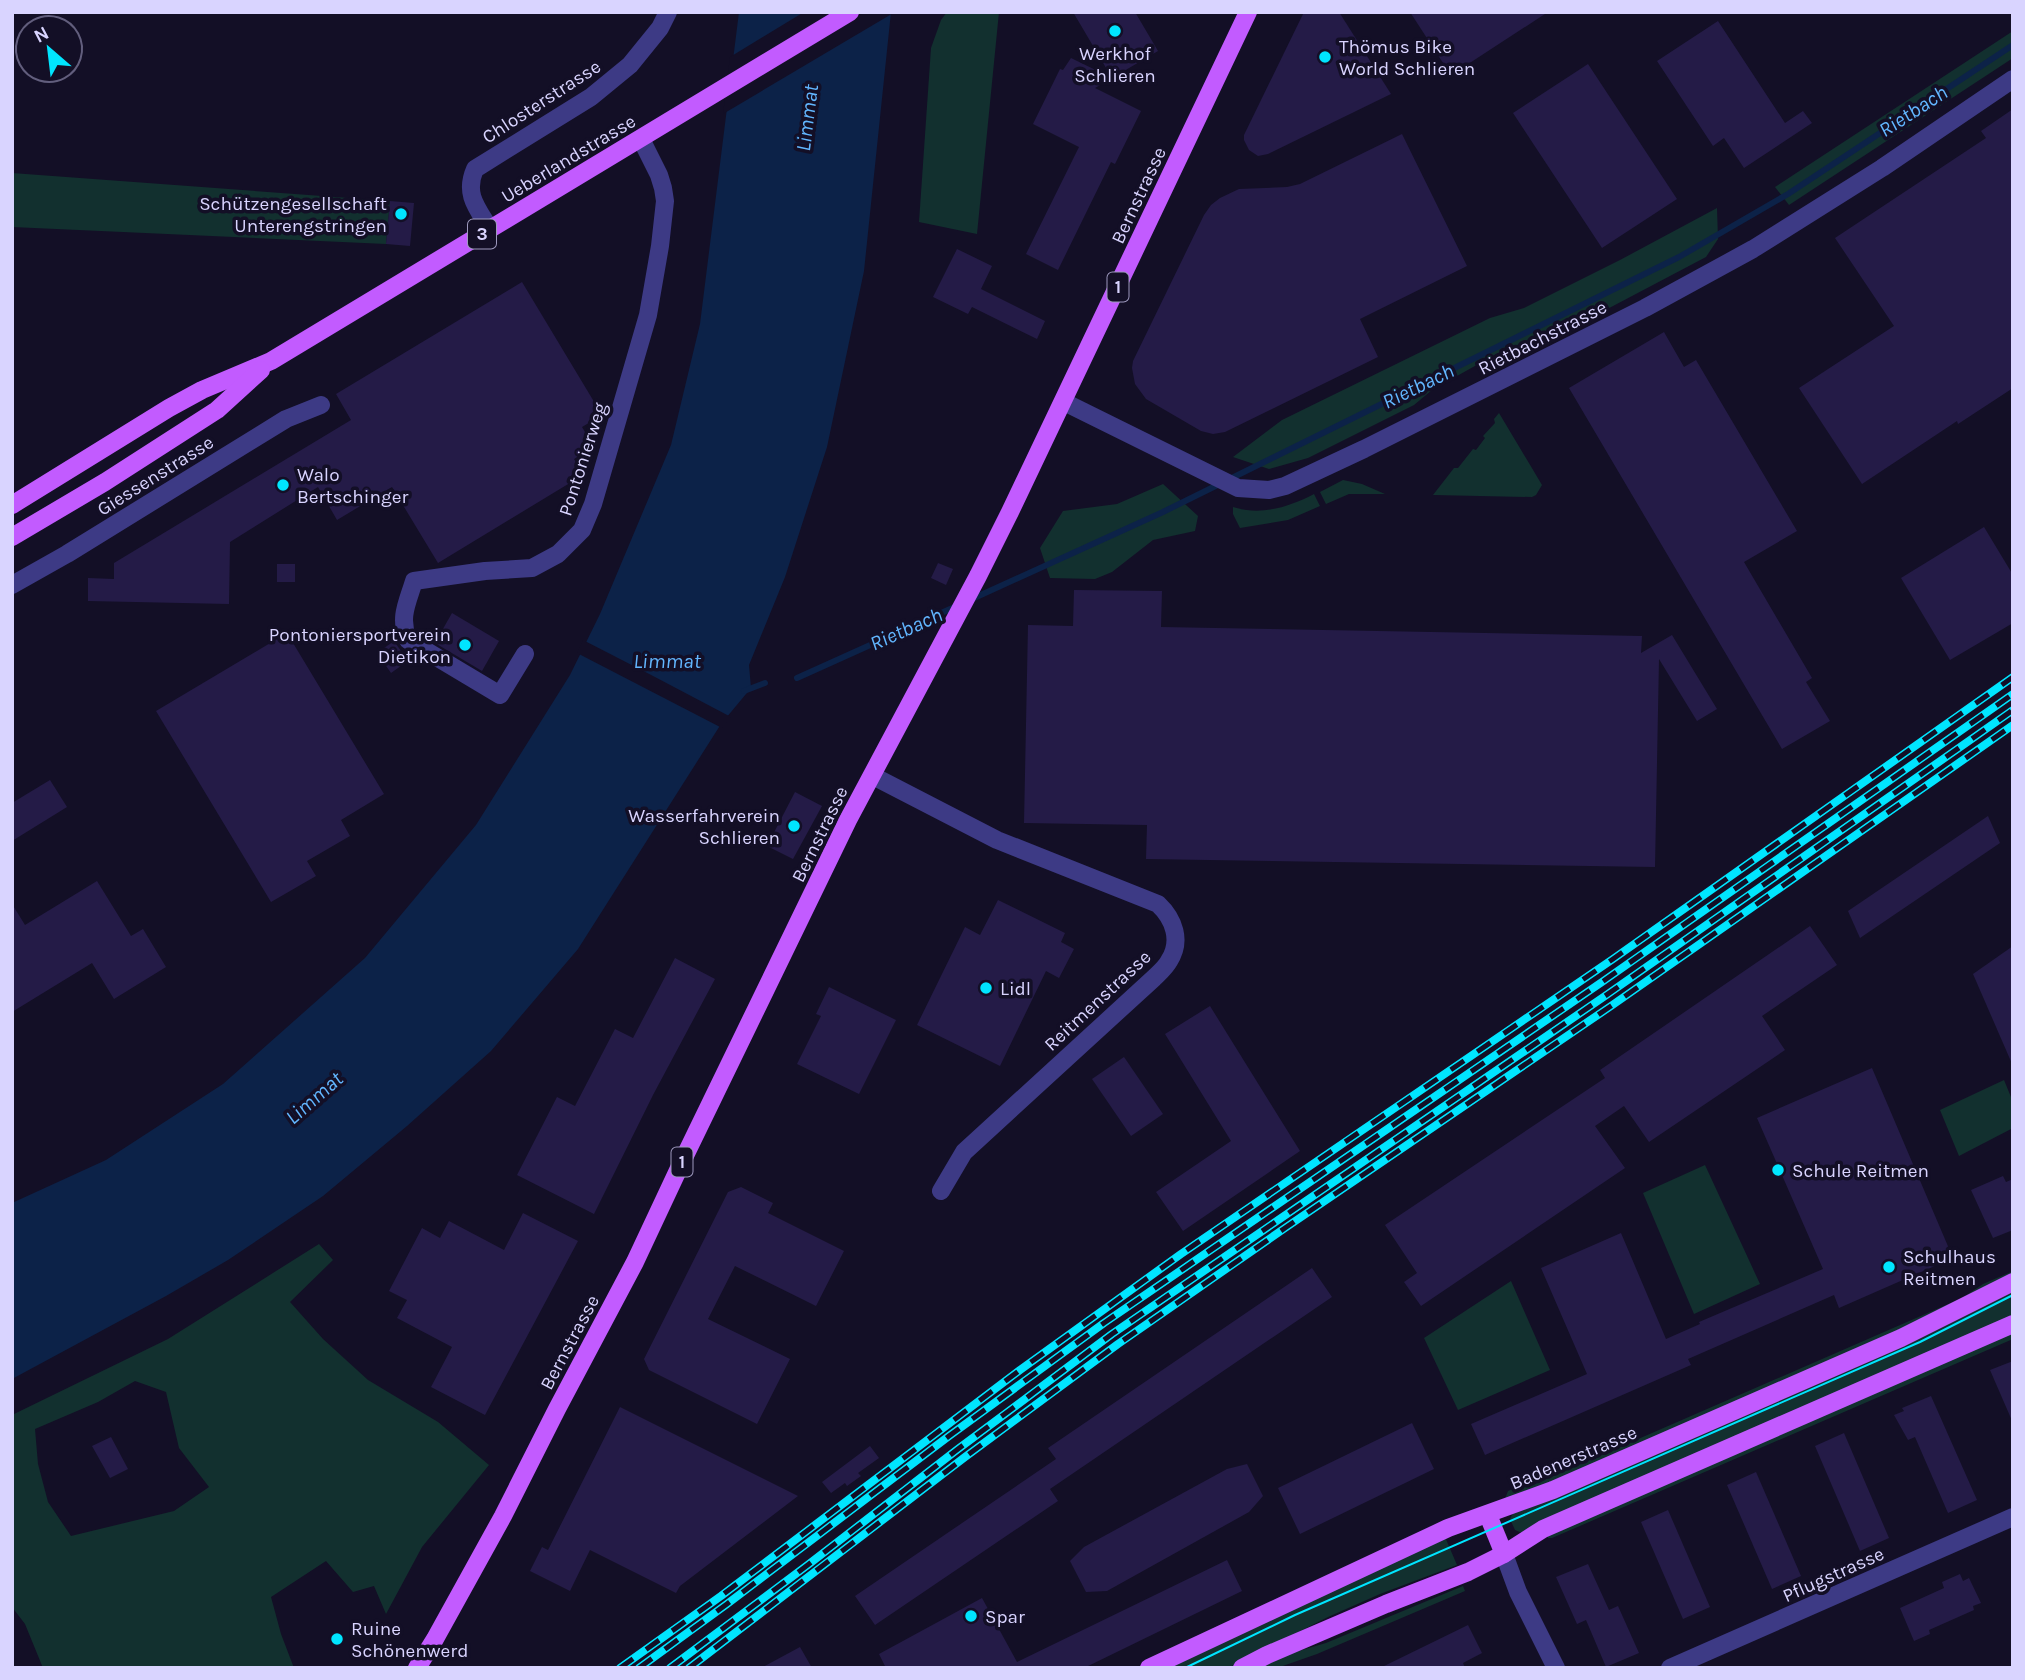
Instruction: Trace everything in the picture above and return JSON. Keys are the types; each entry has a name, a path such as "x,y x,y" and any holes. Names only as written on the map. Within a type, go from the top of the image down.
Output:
{"main road":[{"name":"Ueberlandstrasse","path":"12,505 169,408 202,390 271,361 850,12"},
{"name":"Bernstrasse","path":"417,1668 503,1516 635,1262 848,820 953,625 1064,402 1248,12"},
{"name":"Ueberlandstrasse","path":"12,537 105,482 216,410 271,361"},
{"name":"Badenerstrasse","path":"1149,1668 1448,1528 1553,1490 1901,1338 2013,1282"},
{"path":"1242,1668 1267,1654 1468,1572 1554,1524 2013,1324"},
{"path":"1488,1515 1504,1554"}],"street":[{"name":"Chlosterstrasse","path":"490,229 471,194 470,182 475,169 591,97 620,74 660,28 668,12"},
{"name":"Rietbachstrasse","path":"1064,402 1238,488 1269,490 1296,481 1645,308 1764,242 1882,168 2013,79"},
{"name":"Pontonierweg","path":"525,654 500,695 408,640 402,625 405,608 414,581 531,568 558,554 582,530 593,504 648,315 660,246 665,201 663,188 641,139"},
{"name":"Giessenstrasse","path":"12,585 286,419 321,405"},
{"name":"Reitmenstrasse","path":"873,776 997,840 1158,904 1173,922 1176,937 1170,960 1154,978 964,1152 941,1191"},
{"name":"Pflugstrasse","path":"1670,1668 2013,1517"},
{"path":"1504,1554 1518,1592 1556,1668"}],"green space":[{"path":"947,12 999,12 977,234 919,222 931,48 941,20"},
{"path":"2013,31 2013,58 1789,205 1775,187"},
{"path":"12,173 390,201 386,244 12,227"},
{"path":"1717,208 1718,239 1706,257 1596,315 1532,345 1507,348 1432,390 1414,405 1308,458 1269,469 1233,457 1282,420 1490,318 1524,308"},
{"path":"1499,413 1542,485 1536,495 1433,495 1454,468 1458,468 1473,449 1476,450"},
{"path":"1343,480 1362,484 1385,494 1349,494 1326,504 1320,492"},
{"path":"1163,484 1198,516 1195,531 1153,540 1112,572 1095,579 1050,578 1040,548 1063,511 1117,504"},
{"path":"1314,494 1320,506 1288,520 1240,528 1233,514 1233,507 1254,511 1275,509"},
{"path":"2004,1080 2013,1102 2013,1128 1959,1156 1940,1110"},
{"path":"1705,1165 1760,1284 1694,1314 1643,1193"},
{"path":"319,1244 333,1260 290,1302 323,1339 368,1380 438,1422 489,1465 422,1547 386,1614 374,1586 353,1592 326,1561 271,1597 294,1668 43,1668 25,1624 12,1607 12,1415 168,1339","holes":["135,1381 166,1392 179,1448 209,1487 174,1511 71,1536 48,1502 38,1464 35,1429 98,1402"]},
{"path":"2013,1271 2013,1274 1910,1326 1546,1485 1505,1499 1508,1491 1521,1485 1528,1487 1962,1298 1983,1284"},
{"path":"1511,1281 1550,1370 1458,1410 1424,1338"},
{"path":"2013,1290 2013,1315 2003,1321 1522,1533 1515,1530 1510,1519 1513,1513"},
{"path":"2013,1332 2013,1339 1548,1538 1548,1536"},
{"path":"1445,1537 1457,1565 1328,1617 1228,1668 1165,1668"},
{"path":"1463,1586 1465,1591 1317,1654 1277,1668 1257,1668 1281,1656 1326,1643"}],"water":[{"name":"Limmat","path":"739,12 891,12 864,271 827,447 785,577 749,665 751,688 721,724 578,949 491,1051 323,1196 228,1260 12,1379 12,1203 106,1160 223,1084 365,958 476,825 570,675 600,614 671,445 700,324"}],"pier":[{"path":"804,12 895,12 723,114 730,57"},
{"path":"583,640 731,717 722,728 577,653"}],"building":[{"path":"1073,12 1135,12 1158,51 1095,88 1141,111 1115,164 1111,162 1058,270 1026,254 1079,147 1033,124 1060,69 1063,70 1071,58 1112,78"},
{"name":"Thömus Bike World Schlieren","path":"1304,12 1339,12 1391,94 1268,154 1258,156 1249,150 1244,135"},
{"path":"1410,12 1548,12 1459,70 1451,71"},
{"path":"1718,21 1785,123 1803,111 1812,123 1744,168 1724,138 1713,146 1657,61"},
{"path":"1588,64 1677,199 1602,248 1513,113"},
{"path":"2013,109 2013,388 1958,424 1957,421 1862,484 1799,388 1894,326 1835,238 1986,138 1981,131"},
{"path":"1402,134 1467,266 1360,319 1378,357 1225,432 1213,434 1201,431 1146,399 1135,384 1133,361 1211,205 1239,189 1300,184"},
{"name":"Schützengesellschaft Unterengstringen","path":"390,201 414,203 410,246 386,244"},
{"path":"957,249 992,266 981,289 1045,321 1037,339 972,307 968,314 933,297"},
{"path":"522,282 602,415 582,427 594,447 574,459 583,475 438,563 392,487 337,520 318,487 230,542 229,604 88,601 88,578 114,579 114,563 351,420 336,394"},
{"path":"1664,332 1684,367 1696,360 1797,531 1744,562 1812,678 1806,682 1830,721 1782,749 1569,388"},
{"path":"1984,527 2013,575 2013,623 1950,660 1901,578"},
{"path":"938,563 953,569 946,585 931,578"},
{"path":"277,564 295,564 295,582 277,582"},
{"path":"1074,590 1162,591 1161,627 1642,636 1641,653 1672,635 1717,709 1697,721 1659,659 1655,867 1146,859 1147,825 1024,823 1028,625 1073,626"},
{"name":"Pontoniersportverein Dietikon","path":"452,613 499,641 482,671 435,643"},
{"path":"287,633 384,794 341,820 350,836 307,861 316,876 271,902 156,711"},
{"path":"394,641 408,661 391,673 377,653"},
{"path":"50,780 67,807 12,841 12,803"},
{"name":"Wasserfahrverein Schlieren","path":"795,792 822,806 793,859 767,846"},
{"path":"1988,816 2000,843 1860,938 1848,911"},
{"path":"97,881 131,936 143,929 166,967 114,999 92,963 12,1012 12,904 25,925"},
{"name":"Lidl","path":"998,900 1065,933 1061,942 1074,949 1059,978 1046,971 1000,1066 917,1025 965,927 980,935"},
{"path":"1810,926 1837,965 1762,1016 1785,1050 1649,1142 1624,1106 1595,1126 1625,1168 1421,1306 1404,1282 1417,1273 1385,1225 1605,1078 1600,1070"},
{"path":"2013,946 2013,1066 1973,974"},
{"path":"675,958 715,979 594,1214 517,1175 557,1097 575,1106 615,1029 633,1038"},
{"path":"829,987 896,1020 859,1094 797,1064 821,1016 816,1014"},
{"path":"1210,1006 1300,1151 1183,1231 1156,1192 1231,1141 1165,1034"},
{"path":"1124,1057 1163,1114 1131,1136 1092,1079"},
{"path":"1872,1068 1953,1258 1839,1308 1834,1295 1688,1359 1691,1365 1485,1455 1471,1424 1587,1374 1541,1268 1621,1233 1666,1339 1823,1269 1757,1118"},
{"path":"2003,1176 2006,1182 2013,1179 2013,1230 1993,1238 1971,1190"},
{"path":"741,1187 773,1203 768,1213 844,1251 816,1306 735,1266 708,1319 790,1359 757,1424 649,1370 644,1359 728,1192"},
{"path":"523,1213 578,1241 485,1415 431,1387 452,1347 397,1318 407,1300 389,1291 422,1228 440,1238 449,1221 504,1250"},
{"path":"1312,1268 1332,1297 1050,1489 1058,1501 875,1625 855,1596 1056,1459 1048,1448"},
{"path":"2013,1361 2013,1423 1990,1370"},
{"path":"1931,1396 1977,1500 1948,1513 1915,1437 1908,1440 1894,1415 1904,1411 1902,1408"},
{"path":"620,1407 798,1496 680,1586 676,1593 590,1550 570,1591 530,1571 542,1547 548,1550"},
{"path":"1412,1423 1434,1469 1300,1534 1278,1488"},
{"path":"1844,1433 1889,1538 1860,1551 1815,1446"},
{"path":"111,1437 128,1469 110,1478 92,1446"},
{"path":"870,1446 879,1458 858,1473 861,1476 831,1493 822,1482"},
{"path":"1247,1464 1263,1496 1249,1512 1107,1591 1086,1592 1070,1561 1084,1547 1227,1469"},
{"path":"1756,1472 1801,1576 1772,1589 1727,1485"},
{"path":"1668,1510 1710,1607 1683,1619 1641,1522"},
{"path":"1227,1560 1242,1591 1084,1668 886,1668 879,1654 982,1598 1017,1662"},
{"path":"1588,1564 1609,1610 1618,1606 1639,1653 1606,1667 1586,1620 1577,1624 1556,1577"},
{"path":"1960,1574 1963,1581 1969,1578 1981,1603 1973,1606 1974,1610 1929,1630 1930,1634 1914,1641 1900,1608 1944,1588 1942,1582"},
{"path":"1468,1625 1482,1653 1463,1663 1465,1668 1380,1668"},
{"path":"800,1647 812,1668 761,1668"}],"waterway":[{"name":"Rietbach","path":"972,599 1163,512 1679,257 1788,194 2013,45"},
{"name":"Rietbach","path":"797,678 959,605"},
{"name":"Rietbach","path":"744,691 765,683"}],"tram line":[{"path":"1185,1668 1295,1615 1920,1342 2013,1295"}],"railway":[{"path":"620,1668 721,1596 1020,1370 1181,1254 1613,959 2013,677"},
{"path":"639,1668 1104,1323 1602,982 2013,694"},
{"path":"670,1668 1112,1334 1605,996 2013,710"},
{"path":"689,1668 1118,1344 1611,1006 2013,725"}],"place":[{"name":"Werkhof Schlieren","path":"1115,31"},
{"name":"Thömus Bike World Schlieren","path":"1325,57"},
{"name":"Schützengesellschaft Unterengstringen","path":"401,214"},
{"name":"Walo Bertschinger","path":"283,485"},
{"name":"Pontoniersportverein Dietikon","path":"465,645"},
{"name":"Wasserfahrverein Schlieren","path":"794,826"},
{"name":"Lidl","path":"986,988"},
{"name":"Schule Reitmen","path":"1778,1170"},
{"name":"Schulhaus Reitmen","path":"1889,1267"},
{"name":"Spar","path":"971,1616"},
{"name":"Ruine Schönenwerd","path":"337,1639"}]}
